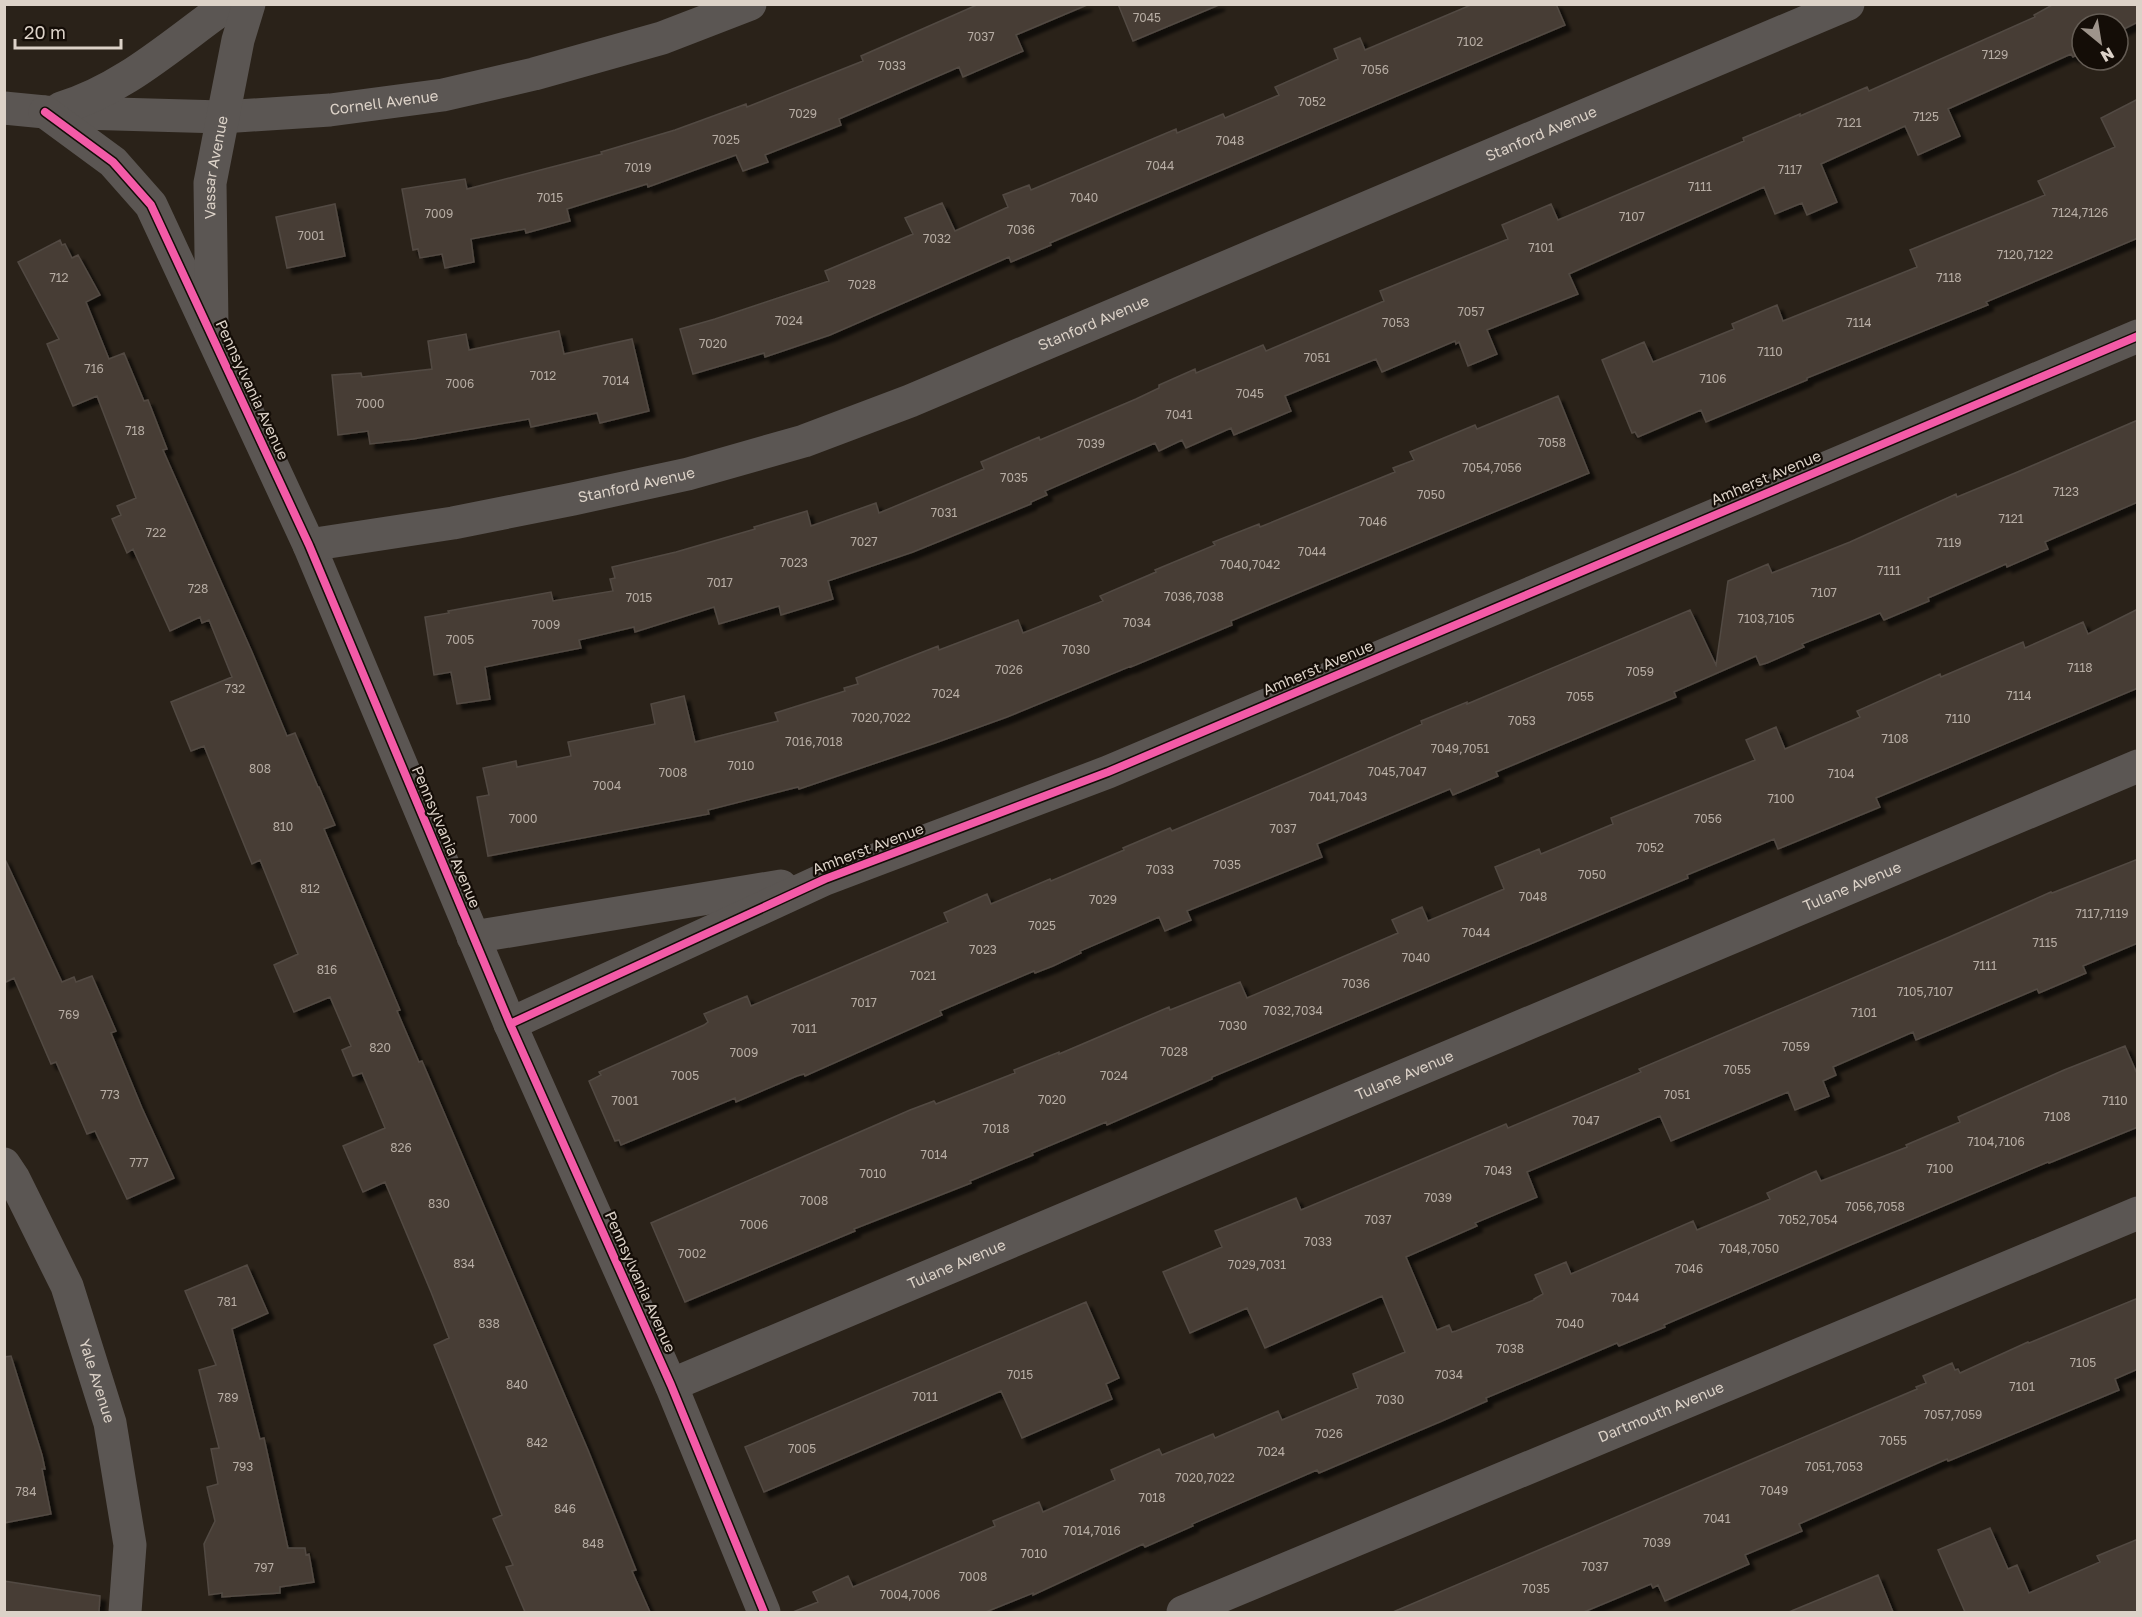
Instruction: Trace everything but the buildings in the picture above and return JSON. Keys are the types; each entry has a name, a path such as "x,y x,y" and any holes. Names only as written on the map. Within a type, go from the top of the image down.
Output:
{"street":[{"path":"45,112 85,100 117,84 182,39 215,14 224,4"},
{"name":"Vassar Avenue","path":"212,336 210,183 238,40 249,4"},
{"name":"Cornell Avenue","path":"4,108 45,112 222,117 330,110 443,95 534,74 662,38 750,4"},
{"name":"Stanford Avenue","path":"309,545 453,523 585,497 688,474 804,441 921,397 1848,4"},
{"name":"Pennsylvania Avenue","path":"45,112 113,162 151,205 309,545 510,1023 671,1385 764,1612"},
{"name":"Amherst Avenue","path":"510,1023 825,879 1108,772 2138,336"},
{"name":"Tulane Avenue","path":"671,1385 2138,766"},
{"name":"Amherst Avenue","path":"473,937 825,879"},
{"name":"Yale Avenue","path":"4,1164 14,1179 67,1286 110,1423 130,1545 125,1612"},
{"name":"Dartmouth Avenue","path":"1183,1612 2138,1213"}],"cycle path":[{"path":"45,112 113,162 151,205 309,545 510,1024 671,1385 764,1612"},
{"path":"510,1024 825,879 1108,772 2138,336"}]}
